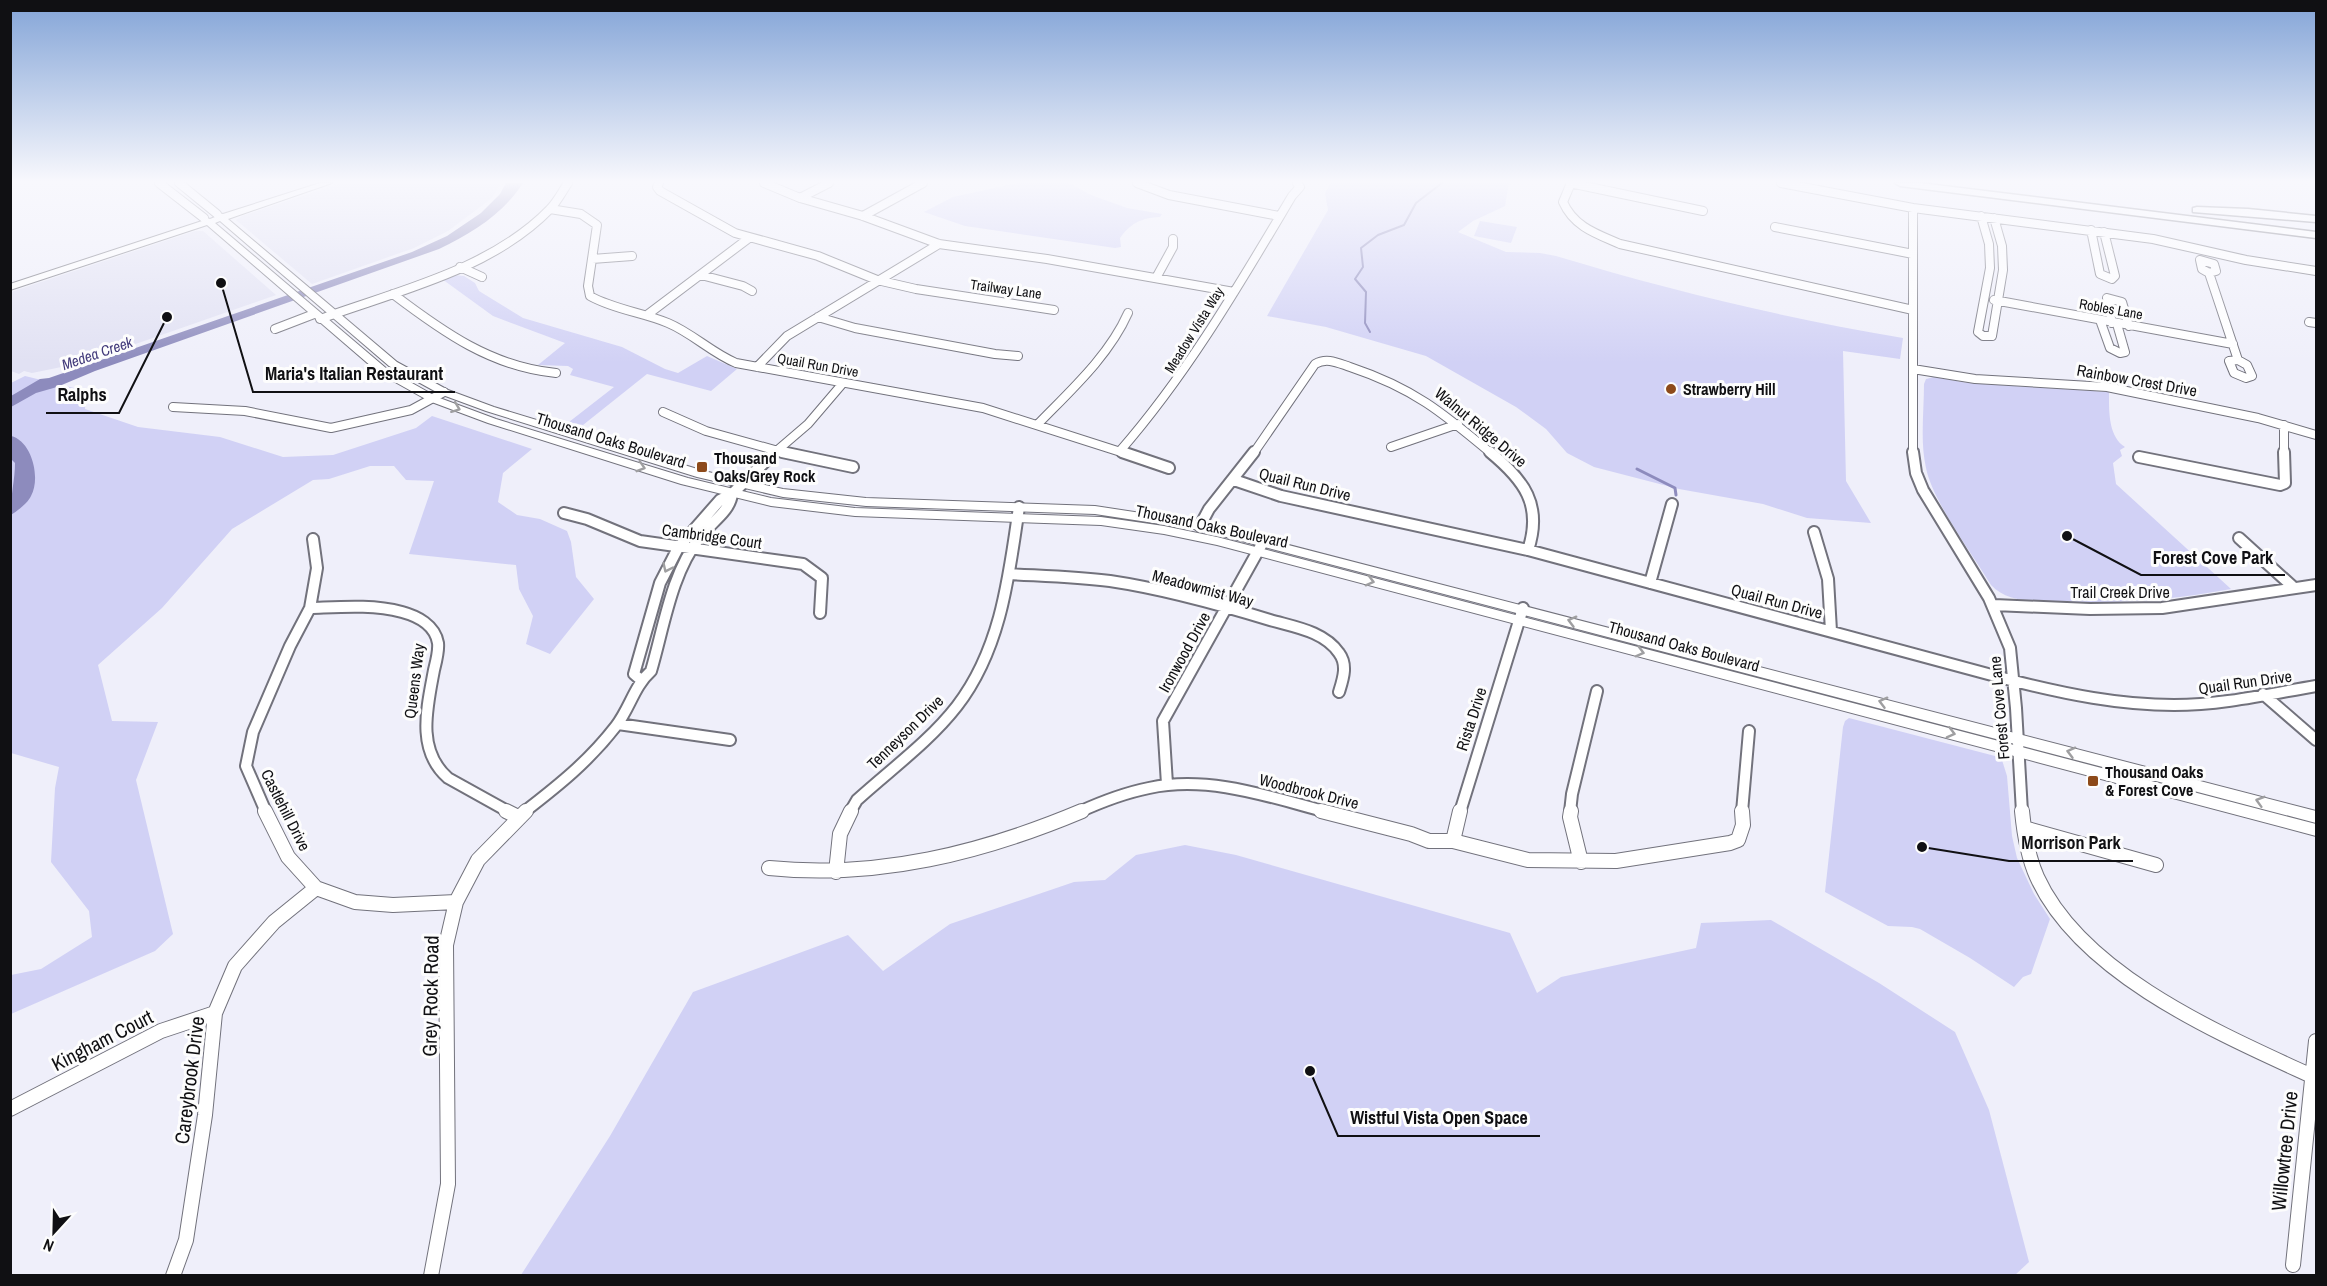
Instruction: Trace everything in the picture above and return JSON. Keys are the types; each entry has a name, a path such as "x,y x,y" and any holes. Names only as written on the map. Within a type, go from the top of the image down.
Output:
{"main road":[{"path":"10,281 132,243"},
{"path":"10,287 139,243"},
{"name":"Thousand Oaks Boulevard","path":"233,243 295,297 438,395 490,409 737,489 801,507 855,512 1095,510 1200,526 1260,546 2019,745 2316,830"},
{"name":"Thousand Oaks Boulevard","path":"250,243 308,293 322,316"},
{"name":"Thousand Oaks Boulevard","path":"1018,511 1133,525 1260,546"},
{"name":"Thousand Oaks Boulevard","path":"2019,745 2316,816"}],"street":[{"path":"275,329 393,294 460,267 504,243"},
{"name":"Quail Run Drive","path":"594,243 588,286 590,296 608,306 647,315 671,324 724,358 757,367 983,408 1169,468"},
{"path":"647,315 742,243"},
{"name":"Trailway Lane","path":"768,243 818,256 877,280 916,290 1054,310"},
{"path":"1156,278 1173,243"},
{"name":"Meadow Vista Way","path":"1120,452 1147,422 1198,353 1264,243"},
{"path":"1620,243 1658,254 1913,310"},
{"path":"1857,243 1913,254"},
{"name":"Forest Cove Lane","path":"1913,243 1913,449 1917,474 1927,500 1994,605 2009,644 2014,681 2024,828 2027,849 2042,885 2078,934 2105,960 2144,990 2191,1019 2314,1077"},
{"path":"2001,243 2002,246 2003,270 1992,336 1983,336 1978,332 1990,268 1989,244 2002,246"},
{"path":"2094,243 2100,274 2108,279 2115,276 2107,243"},
{"path":"2171,243 2246,260 2316,271"},
{"path":"757,367 787,336 939,244 1047,259 1234,292"},
{"path":"592,260 632,256"},
{"path":"2097,257 2112,260"},
{"path":"460,267 482,277"},
{"path":"1990,268 2003,270"},
{"path":"2209,273 2238,360"},
{"path":"701,275 743,286 752,291"},
{"path":"393,294 433,325 466,345 496,358 540,372 556,373"},
{"name":"Robles Lane","path":"1984,298 2233,344"},
{"path":"2100,320 2110,348 2120,353 2125,352 2107,298 2121,300 2124,303 2129,326"},
{"path":"1038,424 1090,366 1125,322 1128,313"},
{"path":"818,317 855,328 995,354 1018,356"},
{"name":"Walnut Ridge Drive","path":"1234,480 1315,364 1320,360 1331,360 1396,382 1428,401 1514,472 1525,488 1534,518 1528,550"},
{"name":"Rainbow Crest Drive","path":"1913,369 1975,379 2107,387 2284,425 2316,435"},
{"name":"Grey Rock Road","path":"641,680 634,674 660,582 678,548 720,500 737,489 808,424 843,383"},
{"path":"173,407 245,411 327,429 411,410 438,395"},
{"path":"663,412 696,426 804,458 853,467"},
{"path":"1391,447 1458,424"},
{"path":"2139,457 2280,485 2285,483 2284,425"},
{"name":"Quail Run Drive","path":"1234,480 1281,496 1528,550 2014,681 2078,696 2147,705 2200,704 2316,686"},
{"path":"1200,526 1209,510 1234,480"},
{"name":"Grey Rock Road","path":"431,1275 448,1184 446,945 456,902 478,860 518,817 579,769 618,724 641,680 651,671 680,570 692,549 731,503 737,489"},
{"path":"1650,583 1672,504"},
{"name":"Tenneyson Drive","path":"836,872 837,842 848,814 857,800 937,729 962,700 981,669 997,634 1018,511"},
{"name":"Cambridge Court","path":"564,513 587,519 627,538 678,548 803,564 822,578 820,613"},
{"path":"1814,532 1828,579 1831,632"},
{"path":"2239,538 2292,586"},
{"name":"Castlehill Drive","path":"313,539 317,568 310,608 253,732 246,766 257,794 288,857 316,888 355,902 393,905 456,902"},
{"name":"Ironwood Drive","path":"1167,784 1163,721 1260,546"},
{"name":"Meadowmist Way","path":"1009,574 1070,577 1170,592 1321,636 1340,650 1345,661 1344,676 1339,692"},
{"name":"Trail Creek Drive","path":"1994,605 2139,610 2188,606 2292,586 2316,585"},
{"name":"Queens Way","path":"310,608 377,608 406,611 428,623 438,642 424,733 434,765 465,789 518,817"},
{"name":"Rista Drive","path":"1453,841 1462,803 1521,614"},
{"path":"1581,862 1570,817 1572,794 1597,692"},
{"path":"2263,694 2316,740"},
{"path":"618,724 730,740"},
{"name":"Woodbrook Drive","path":"769,868 795,872 836,872 913,864 994,845 1051,824 1120,794 1167,784 1219,787 1257,794 1430,841 1453,841 1528,860 1616,861 1738,840 1743,825 1749,731"},
{"path":"2024,828 2157,865"},
{"name":"Careybrook Drive","path":"173,1275 186,1240 205,1115 215,1013 235,966 274,922 316,888"},
{"name":"Kingham Court","path":"10,1109 161,1031 215,1013"},
{"name":"Willowtree Drive","path":"2293,1265 2316,1041"}],"shaded area":[{"path":"159,243 217,243 276,295 81,363 32,373 24,371 19,374 11,371 11,292"},
{"path":"263,243 424,243 414,248 312,284"},
{"path":"432,243 451,243 36,393 11,407 11,396 40,379 49,378 412,252"},
{"path":"1081,243 1121,243 1121,247"},
{"path":"1309,243 1484,243 1506,252 1556,256 1728,303 1903,338 1900,359 1843,351 1846,481 1871,523 1807,518 1763,504 1679,489 1594,467 1567,453 1546,429 1516,407 1426,356 1326,327 1267,316"},
{"path":"454,275 464,276 475,283 479,291 523,318 622,347 665,369 678,373 707,356 737,369 711,391 647,374 583,425 569,422 614,387 570,375 573,369 568,366 538,365 565,343 493,316 442,279"},
{"path":"25,376 86,391 85,409 138,427 220,437 283,457 333,455 416,428 432,416 532,449 503,473 498,502 517,515 540,519 567,531 571,542 576,577 594,599 550,654 526,644 533,616 519,589 516,565 409,554 434,481 406,480 394,466 370,466 329,479 313,480 232,529 162,608 98,665 112,721 158,722 136,780 173,934 155,951 11,1014 11,975 41,969 92,937 89,911 51,862 55,788 59,767 11,753 11,383"},
{"path":"1934,377 1968,383 2109,392 2112,430 2125,447 2120,450 2122,456 2113,463 2116,484 2231,589 2187,596 2105,602 2024,600 2006,596 1998,591 1991,585 1954,527 1936,496 1926,468 1923,447 1924,384 1926,379"},
{"path":"11,436 18,439 29,452 35,470 35,480 30,499 11,515 15,463 11,459"},
{"path":"1849,718 1995,756 2002,760 2007,776 2012,836 2017,858 2034,894 2050,919 2031,974 2023,977 2014,987 1920,929 1888,926 1825,892 1843,727"},
{"path":"1185,845 1236,855 1510,933 1537,993 1561,977 1696,948 1701,923 1771,920 1879,983 1955,1032 1989,1110 2029,1262 2014,1276 521,1275 610,1136 693,992 848,935 883,971 950,924 1074,882 1105,880 1136,855"}],"waterway":[{"path":"1368,243 1361,248 1363,267 1355,279 1366,292 1365,323 1370,332"},
{"path":"1637,469 1675,488 1676,495"}],"place":[{"name":"Maria's Italian Restaurant","path":"221,283"},
{"name":"Ralphs","path":"167,317"},
{"name":"Strawberry Hill","path":"1671,389"},
{"name":"Thousand Oaks/Grey Rock","path":"702,467"},
{"name":"Forest Cove Park","path":"2067,536"},
{"name":"Thousand Oaks & Forest Cove","path":"2093,781"},
{"name":"Morrison Park","path":"1922,847"},
{"name":"Wistful Vista Open Space","path":"1310,1071"}],"water label":[{"name":"Medea Creek","path":"97,353"}]}
